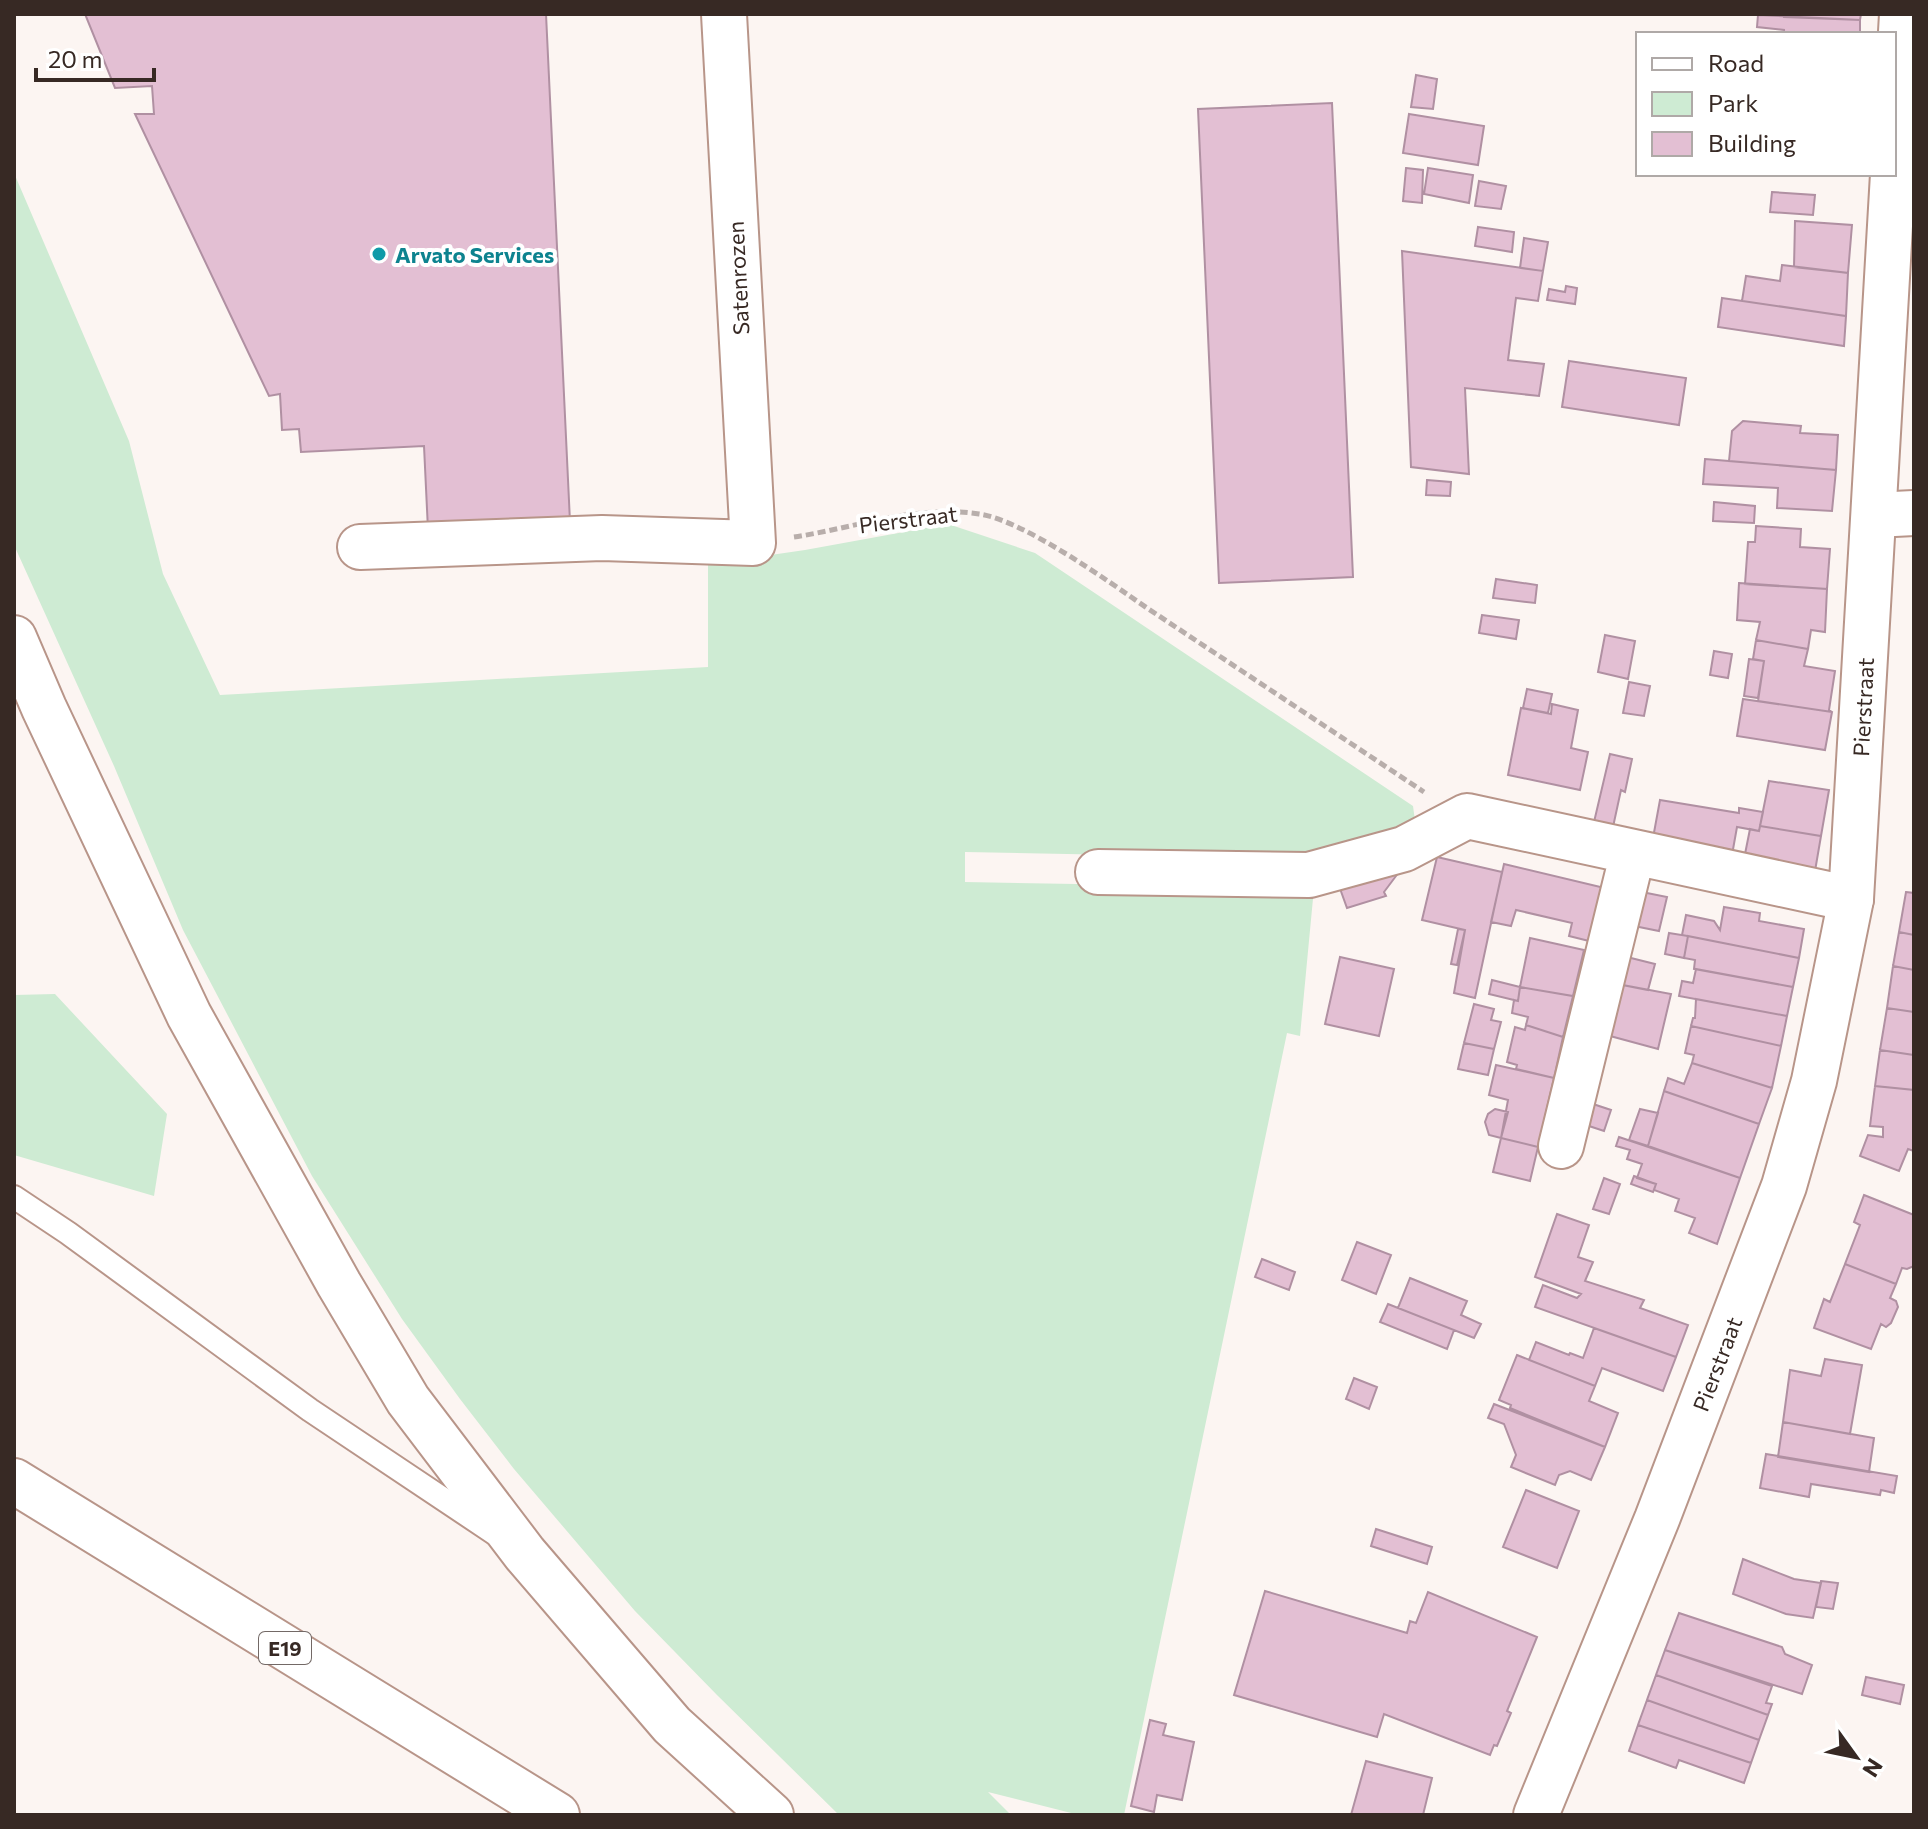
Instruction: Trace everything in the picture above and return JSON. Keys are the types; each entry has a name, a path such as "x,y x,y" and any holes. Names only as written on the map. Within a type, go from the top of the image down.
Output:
{"main road":[{"name":"Satenrozen","path":"724,14 753,543"},
{"path":"1896,120 1902,14"},
{"name":"Pierstraat","path":"1536,1815 1663,1505 1784,1186 1814,1081 1851,899 1894,514 1893,176"},
{"path":"360,547 602,538 753,543"},
{"path":"14,638 189,1015 331,1270 408,1400 525,1554 672,1725 771,1815"},
{"path":"1098,872 1309,875 1404,849 1467,816 1851,899"},
{"path":"1561,1146 1633,852"},
{"name":"E19","path":"14,1481 557,1815"}],"lane":[{"path":"14,1197 310,1410 525,1554"}],"path":[{"name":"Pierstraat","path":"753,543 912,514 956,510 984,514 1025,532 1102,577 1424,793 1467,816"}],"green space":[{"path":"14,173 129,441 163,574 220,695 708,667 708,564 948,524 1035,553 1413,806 1416,828 1327,859 965,852 965,882 1314,888 1300,1036 1287,1033 1124,1815 1079,1815 988,1792 1011,1815 839,1815 635,1611 514,1469 402,1319 312,1176 183,930 114,766 14,545"},
{"path":"55,994 167,1114 154,1196 14,1155 14,995"}],"building":[{"name":"Arvato Services","path":"85,14 546,14 570,522 428,530 424,446 301,452 299,429 282,430 280,394 269,396 135,114 154,114 152,86 115,88"},
{"path":"1784,14 1861,14 1860,20 1784,17"},
{"path":"1758,15 1860,20 1860,32 1784,32 1757,27"},
{"path":"1416,75 1437,79 1433,109 1411,107"},
{"path":"1332,103 1353,577 1219,583 1198,109"},
{"path":"1409,114 1484,126 1478,165 1403,153"},
{"path":"1406,168 1423,170 1422,203 1403,201"},
{"path":"1428,168 1473,175 1469,203 1424,194"},
{"path":"1479,181 1506,186 1501,209 1475,206"},
{"path":"1772,192 1815,195 1813,215 1770,212"},
{"path":"1795,221 1852,225 1848,273 1794,267"},
{"path":"1478,227 1514,232 1512,252 1475,246"},
{"path":"1524,238 1548,242 1543,271 1520,268"},
{"path":"1402,251 1543,271 1538,301 1516,298 1508,360 1544,364 1539,396 1465,388 1469,474 1411,467"},
{"path":"1782,265 1848,273 1846,316 1742,301 1746,276 1780,281"},
{"path":"1566,286 1577,288 1575,304 1547,300 1549,289 1565,292"},
{"path":"1722,298 1846,316 1844,346 1718,327"},
{"path":"1569,361 1686,378 1679,425 1562,407"},
{"path":"1743,421 1801,426 1800,433 1838,435 1836,470 1729,461 1732,431"},
{"path":"1705,459 1836,470 1832,511 1777,508 1778,488 1703,484"},
{"path":"1427,480 1451,482 1450,496 1426,495"},
{"path":"1714,502 1755,506 1754,523 1713,521"},
{"path":"1756,526 1801,529 1800,547 1830,549 1827,589 1745,584 1748,542 1755,542"},
{"path":"1496,579 1537,585 1535,603 1493,598"},
{"path":"1739,583 1827,589 1825,632 1811,630 1808,649 1756,640 1760,622 1737,620"},
{"path":"1482,615 1519,620 1516,639 1479,633"},
{"path":"1605,635 1635,641 1628,679 1598,672"},
{"path":"1756,640 1808,649 1804,666 1835,671 1829,710 1832,712 1758,701 1764,661 1753,659"},
{"path":"1714,651 1732,654 1728,678 1710,675"},
{"path":"1749,659 1764,661 1758,698 1744,696"},
{"path":"1629,682 1650,686 1644,716 1623,713"},
{"path":"1527,689 1552,694 1548,713 1523,708"},
{"path":"1743,699 1832,712 1825,750 1737,736"},
{"path":"1552,704 1578,710 1571,748 1588,752 1580,790 1508,775 1521,708 1551,714"},
{"path":"1610,754 1632,759 1613,827 1594,822"},
{"path":"1769,781 1829,790 1821,836 1760,826"},
{"path":"1660,800 1739,813 1739,808 1763,812 1759,831 1737,827 1732,855 1653,838"},
{"path":"1760,826 1821,836 1815,871 1744,859 1750,829 1759,831"},
{"path":"1437,857 1502,872 1475,998 1454,993 1465,930 1422,920"},
{"path":"1405,864 1384,892 1386,896 1347,908 1338,883"},
{"path":"1504,864 1613,890 1601,944 1569,936 1572,923 1516,910 1511,926 1491,922"},
{"path":"1632,890 1667,897 1659,931 1624,924"},
{"path":"1906,892 1914,893 1914,935 1899,932"},
{"path":"1724,907 1760,913 1759,921 1804,929 1799,958 1682,935 1686,915 1714,921 1720,930"},
{"path":"1458,929 1465,930 1457,965 1451,964"},
{"path":"1899,932 1914,935 1914,970 1893,966"},
{"path":"1669,933 1688,936 1684,958 1665,954"},
{"path":"1688,936 1799,958 1793,987 1694,969 1695,960 1684,958"},
{"path":"1530,938 1584,950 1573,996 1520,987"},
{"path":"1619,955 1655,964 1648,990 1612,983"},
{"path":"1340,957 1394,969 1379,1036 1325,1024"},
{"path":"1893,966 1914,970 1914,1012 1887,1008"},
{"path":"1696,969 1793,987 1787,1016 1679,996 1682,981 1693,983"},
{"path":"1492,980 1520,987 1518,1001 1489,994"},
{"path":"1612,983 1671,994 1658,1049 1599,1033"},
{"path":"1520,987 1573,996 1563,1037 1526,1025 1528,1017 1512,1013"},
{"path":"1696,999 1787,1016 1781,1046 1691,1026 1695,1018"},
{"path":"1474,1004 1494,1009 1491,1020 1501,1022 1494,1049 1464,1043"},
{"path":"1887,1008 1914,1012 1914,1055 1880,1050"},
{"path":"1526,1025 1563,1037 1554,1078 1516,1069 1517,1065 1507,1062 1515,1027 1525,1030"},
{"path":"1691,1026 1781,1046 1772,1088 1692,1063 1694,1055 1685,1053"},
{"path":"1464,1043 1494,1049 1488,1075 1458,1069"},
{"path":"1880,1050 1914,1055 1914,1090 1875,1086"},
{"path":"1692,1063 1772,1088 1759,1124 1664,1091 1668,1078 1684,1084"},
{"path":"1496,1065 1554,1078 1538,1147 1501,1138 1508,1100 1489,1095"},
{"path":"1875,1086 1914,1090 1914,1151 1908,1149 1899,1171 1860,1156 1868,1135 1883,1137 1883,1127 1870,1126"},
{"path":"1664,1091 1759,1124 1740,1178 1648,1146"},
{"path":"1593,1104 1611,1110 1604,1131 1586,1125"},
{"path":"1495,1109 1508,1112 1501,1138 1489,1135 1485,1122 1488,1114"},
{"path":"1640,1109 1658,1113 1648,1146 1629,1140"},
{"path":"1619,1137 1740,1178 1717,1244 1689,1233 1695,1218 1675,1211 1679,1199 1654,1190 1656,1184 1637,1178 1642,1164 1627,1159 1630,1150 1616,1146"},
{"path":"1501,1138 1538,1147 1530,1181 1493,1172"},
{"path":"1634,1176 1656,1184 1653,1192 1631,1184"},
{"path":"1604,1178 1620,1184 1609,1214 1593,1209"},
{"path":"1864,1195 1914,1215 1914,1266 1902,1268 1896,1284 1845,1264 1860,1225 1854,1222"},
{"path":"1557,1214 1589,1225 1578,1257 1593,1262 1585,1281 1644,1300 1640,1308 1688,1325 1676,1357 1535,1307 1543,1285 1577,1298 1581,1294 1535,1277"},
{"path":"1357,1242 1391,1255 1376,1294 1342,1280"},
{"path":"1262,1259 1295,1272 1289,1290 1255,1277"},
{"path":"1845,1264 1896,1284 1890,1298 1896,1301 1898,1307 1891,1323 1886,1327 1881,1324 1871,1349 1814,1328 1824,1299 1830,1302"},
{"path":"1410,1278 1467,1301 1461,1315 1481,1324 1474,1338 1398,1308"},
{"path":"1388,1304 1454,1330 1447,1349 1380,1322"},
{"path":"1594,1328 1676,1357 1663,1391 1602,1368 1595,1386 1529,1360 1536,1342 1583,1358"},
{"path":"1517,1355 1595,1386 1589,1401 1618,1413 1605,1447 1510,1408 1511,1405 1499,1400"},
{"path":"1825,1359 1862,1365 1850,1434 1783,1422 1790,1370 1821,1376"},
{"path":"1354,1378 1377,1387 1369,1409 1346,1399"},
{"path":"1494,1404 1605,1447 1591,1480 1570,1471 1559,1475 1555,1485 1511,1467 1516,1455 1504,1424 1488,1418"},
{"path":"1783,1422 1874,1438 1869,1472 1778,1457"},
{"path":"1766,1454 1897,1476 1894,1493 1881,1490 1880,1495 1811,1484 1809,1497 1760,1488"},
{"path":"1526,1490 1579,1511 1557,1568 1503,1547"},
{"path":"1376,1529 1432,1547 1427,1564 1371,1546"},
{"path":"1743,1559 1794,1579 1821,1583 1813,1618 1786,1614 1733,1594"},
{"path":"1821,1581 1838,1583 1833,1609 1816,1607"},
{"path":"1265,1591 1407,1633 1410,1621 1416,1623 1428,1592 1537,1637 1507,1711 1511,1713 1497,1746 1494,1745 1490,1755 1384,1714 1377,1737 1234,1695"},
{"path":"1679,1613 1782,1647 1785,1654 1812,1665 1802,1694 1665,1650"},
{"path":"1665,1650 1772,1686 1766,1703 1772,1704 1768,1715 1656,1675"},
{"path":"1656,1675 1768,1715 1759,1740 1647,1700"},
{"path":"1866,1677 1904,1685 1900,1704 1862,1695"},
{"path":"1647,1700 1759,1740 1751,1763 1638,1725"},
{"path":"1150,1720 1166,1724 1163,1735 1194,1742 1182,1800 1157,1795 1154,1812 1131,1806"},
{"path":"1638,1725 1751,1763 1744,1783 1679,1760 1676,1768 1629,1751"},
{"path":"1366,1761 1432,1778 1423,1815 1351,1815"}],"place":[{"name":"Arvato Services","path":"379,254"}]}
